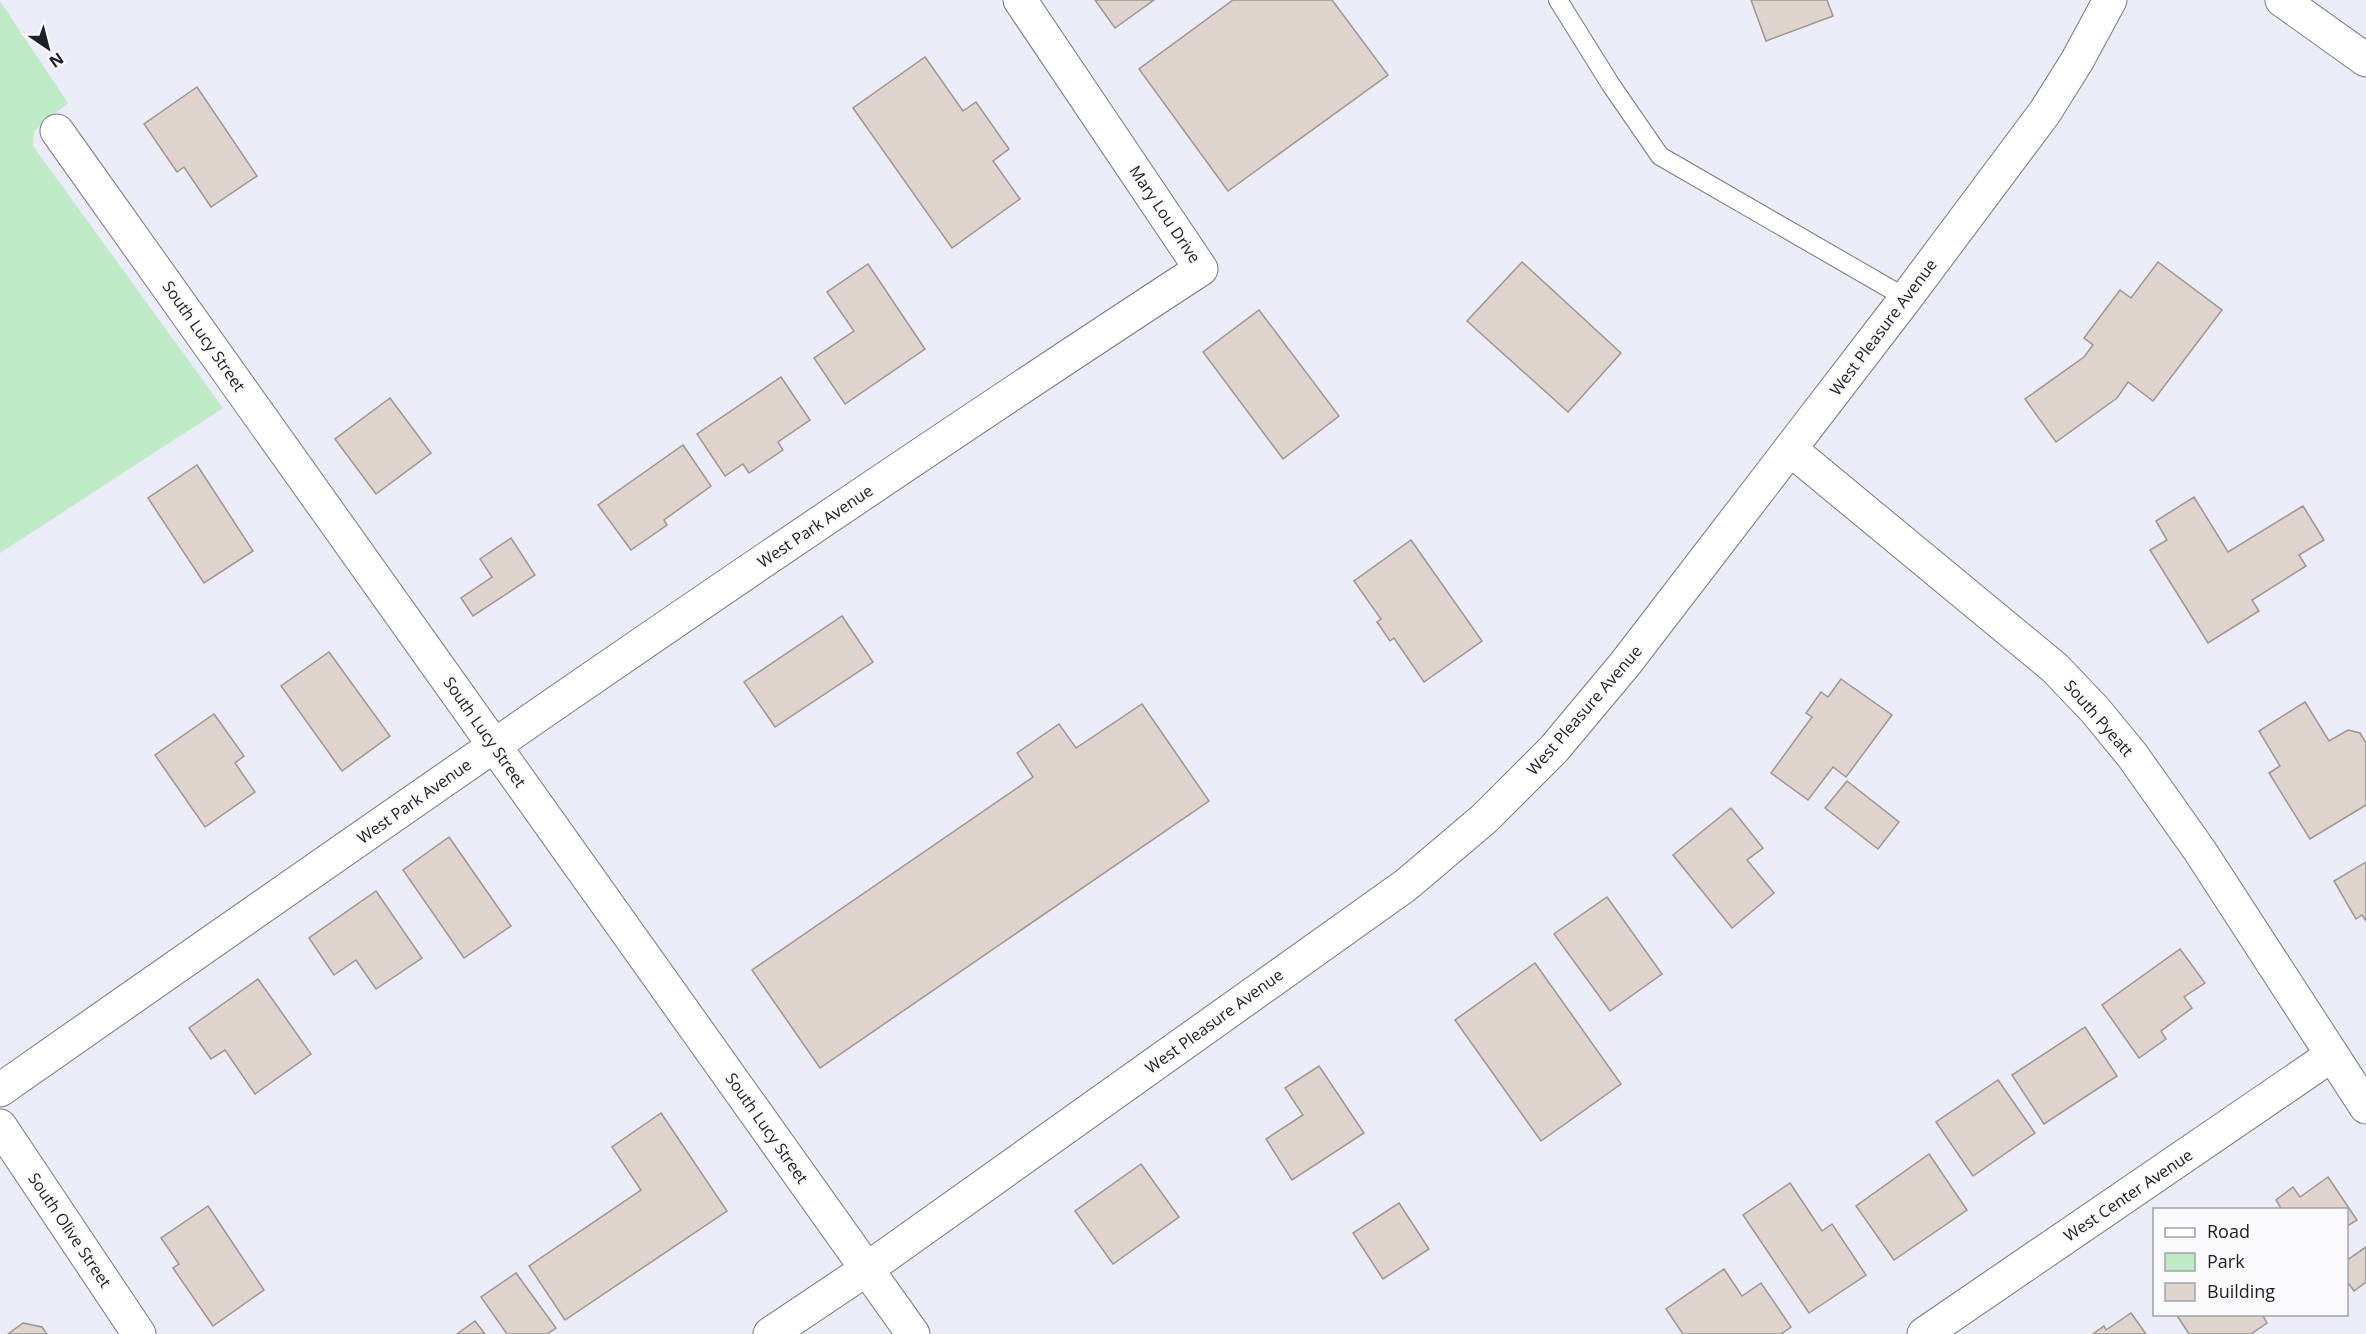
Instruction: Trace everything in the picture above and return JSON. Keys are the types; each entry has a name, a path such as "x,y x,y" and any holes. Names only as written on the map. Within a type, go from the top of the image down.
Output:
{"street":[{"name":"Mary Lou Drive","path":"980,414 1202,269 1020,0"},
{"name":"West Pleasure Avenue","path":"770,1334 867,1269 1406,885 1485,818 1554,749 1625,664 1906,298 2044,112 2074,65 2110,0"},
{"path":"2282,0 2366,60"},
{"name":"South Lucy Street","path":"57,131 913,1334"},
{"name":"West Park Avenue","path":"0,1090 494,744 980,414"},
{"name":"South Pyeatt","path":"1790,449 2055,668 2095,710 2132,755 2200,851 2366,1107"},
{"name":"West Center Avenue","path":"1924,1334 2332,1055"},
{"name":"South Olive Street","path":"0,1126 139,1334"}],"lane":[{"path":"1558,0 1611,86 1659,156 1906,298"}],"green space":[{"path":"0,1 68,103 34,131 33,146 223,408 0,553"}],"building":[{"path":"1095,0 1154,0 1115,28"},
{"path":"1233,0 1332,0 1388,75 1228,191 1139,69"},
{"path":"1751,0 1827,0 1833,16 1766,41"},
{"path":"925,57 963,111 976,102 1009,149 993,161 1020,199 952,248 853,108"},
{"path":"197,87 257,176 211,207 184,167 177,172 144,124"},
{"path":"1522,262 1621,353 1568,412 1467,321"},
{"path":"2158,262 2222,310 2153,401 2128,382 2117,398 2056,442 2025,399 2084,357 2093,345 2084,338 2120,290 2131,298"},
{"path":"868,264 925,349 845,404 814,358 854,331 827,292"},
{"path":"1259,310 1339,416 1283,459 1203,352"},
{"path":"781,377 810,420 778,442 783,450 749,473 743,464 725,476 697,434"},
{"path":"390,398 431,453 376,494 335,439"},
{"path":"683,445 711,486 664,520 667,525 631,550 598,505"},
{"path":"197,465 253,551 204,583 148,498"},
{"path":"2194,497 2228,552 2303,506 2324,540 2299,555 2306,566 2252,600 2259,611 2208,643 2150,550 2167,540 2156,521"},
{"path":"511,538 535,575 473,616 461,598 492,577 480,559"},
{"path":"1411,540 1482,641 1424,682 1394,638 1390,641 1377,622 1381,619 1354,581"},
{"path":"842,616 873,662 775,727 744,682"},
{"path":"329,652 390,736 342,771 281,686"},
{"path":"1841,679 1892,715 1846,777 1833,767 1808,800 1771,773 1812,717 1806,713 1821,692 1828,697"},
{"path":"2305,702 2329,741 2348,730 2360,733 2366,743 2366,805 2310,839 2269,773 2280,766 2259,731"},
{"path":"1142,704 1209,801 820,1068 752,970 1033,777 1017,753 1059,724 1076,748"},
{"path":"214,714 244,756 235,763 255,792 205,827 155,755"},
{"path":"1847,781 1899,822 1878,849 1825,808"},
{"path":"1731,808 1763,848 1747,860 1774,893 1732,928 1673,855"},
{"path":"449,837 511,926 464,958 403,870"},
{"path":"2366,862 2366,921 2362,915 2356,919 2334,881"},
{"path":"376,891 422,958 376,989 356,960 334,975 309,938"},
{"path":"1607,897 1662,974 1610,1011 1554,934"},
{"path":"2180,949 2205,983 2184,997 2192,1008 2161,1031 2166,1039 2139,1058 2102,1005"},
{"path":"1535,963 1621,1084 1541,1141 1455,1020"},
{"path":"258,979 311,1054 255,1094 225,1050 211,1059 189,1028"},
{"path":"2085,1027 2117,1076 2044,1124 2012,1075"},
{"path":"1319,1066 1364,1133 1292,1180 1266,1139 1303,1115 1285,1088"},
{"path":"1998,1080 2035,1133 1973,1176 1936,1122"},
{"path":"661,1113 727,1211 565,1320 529,1266 641,1190 612,1147"},
{"path":"1929,1154 1967,1210 1894,1260 1856,1206"},
{"path":"1141,1164 1179,1217 1113,1264 1075,1211"},
{"path":"2328,1177 2357,1220 2348,1226 2348,1208 2281,1208 2276,1200 2293,1187 2300,1197"},
{"path":"1790,1183 1822,1231 1832,1224 1866,1275 1809,1313 1743,1215"},
{"path":"1399,1203 1429,1249 1383,1279 1353,1233"},
{"path":"208,1206 264,1290 213,1326 173,1268 179,1264 161,1238"},
{"path":"2366,1247 2366,1282 2354,1291 2348,1283 2348,1260"},
{"path":"1724,1269 1742,1296 1761,1283 1791,1327 1781,1334 1683,1334 1666,1309"},
{"path":"516,1273 556,1328 547,1334 507,1334 481,1297"},
{"path":"2131,1313 2146,1334 2093,1334 2104,1326 2106,1330"},
{"path":"2177,1316 2263,1316 2267,1323 2251,1334 2189,1334"},
{"path":"475,1321 485,1334 457,1334"},
{"path":"23,1323 42,1327 47,1334 8,1334"}]}
